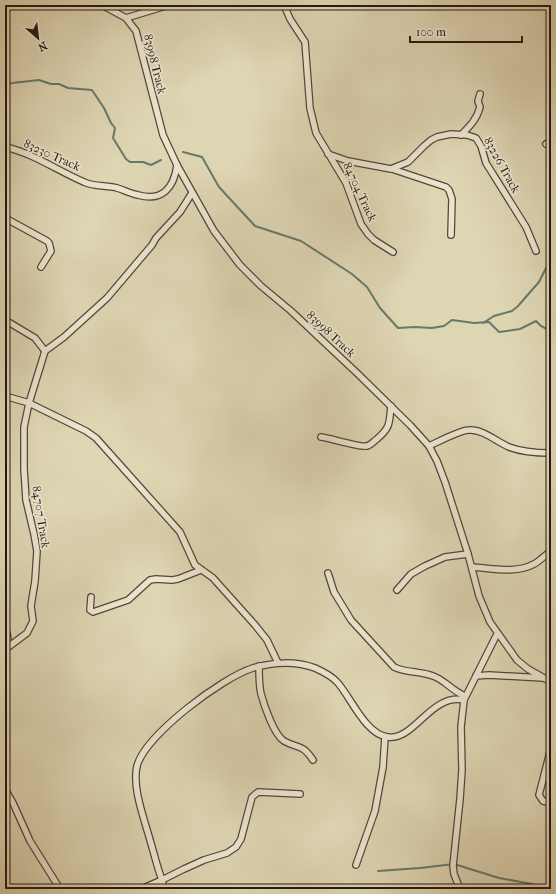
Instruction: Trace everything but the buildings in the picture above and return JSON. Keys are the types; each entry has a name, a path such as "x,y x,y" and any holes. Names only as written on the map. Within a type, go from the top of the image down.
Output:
{"street":[{"name":"83998 Track","path":"102,5 126,18 138,36 163,135 177,165 214,231 240,265 261,286 291,311 390,406 429,446 437,461 445,482 472,567 481,602 490,622 517,660 551,682"},
{"path":"126,18 169,5"},
{"path":"284,5 290,19 306,42 312,119 319,139 328,154 348,161 392,169 446,187 449,190 452,199 451,235"},
{"path":"461,135 478,115 480,107 478,101 480,94"},
{"name":"83226 Track","path":"392,169 408,162 431,140 451,134 467,135 476,138 481,146 486,163 526,227 536,251"},
{"name":"83230 Track","path":"5,147 40,160 86,183 117,188 138,195 160,195 170,188 176,176 177,165"},
{"name":"84704 Track","path":"328,154 346,183 356,213 364,229 374,240 393,252"},
{"path":"5,320 35,338 45,351 64,337 115,290 156,238 180,212 192,193"},
{"path":"5,218 42,238 48,243 50,251 41,267"},
{"name":"84707 Track","path":"6,648 27,633 33,620 31,606 35,581 37,551 26,500 24,427 29,403 45,351"},
{"path":"5,396 29,403 86,431 96,438 180,532 195,565 213,578 263,634 278,663"},
{"path":"321,437 358,446 367,446 387,429 389,423 390,406"},
{"path":"429,446 470,430 486,435 510,447 531,453 551,453"},
{"path":"472,567 504,570 525,568 536,563 551,551"},
{"path":"397,590 411,574 425,566 444,557 468,554"},
{"path":"91,597 90,610 93,612 128,600 150,580 178,579 201,570"},
{"path":"328,573 334,592 351,620 394,667 399,670 426,673 436,677 464,698"},
{"path":"5,628 8,637 6,648"},
{"path":"460,889 454,874 454,866 462,770 461,727 464,698 498,634"},
{"path":"164,889 136,785 139,760 143,752 157,736 179,716 203,696 232,677 259,666 278,663 300,664 314,668 329,675 338,683 369,726 384,737 392,738 408,730 435,708 448,700 454,698 464,698"},
{"path":"259,666 262,695 277,733 283,740 300,746 313,760"},
{"path":"476,676 489,675 544,678"},
{"path":"551,701 551,729"},
{"path":"356,865 375,811 383,767 384,737"},
{"path":"551,748 539,795 542,801 551,803"},
{"path":"5,789 30,841 60,889"},
{"path":"141,889 184,868 209,858 227,853 236,847 241,839 252,797 256,793 300,794"}],"waterway":[{"path":"5,87 12,83 39,80 51,84 59,84 68,88 92,90 115,128 113,138 126,159 130,162 143,162 151,165 161,160"},
{"path":"183,152 202,157 219,187 255,226 301,241 352,274 367,287 380,308 398,328 432,328 444,326 452,320 474,323 489,322 499,332 520,329 536,321 541,326 551,331"},
{"path":"483,323 494,316 512,311 539,282 548,264 551,245"},
{"path":"378,871 454,864 499,878 532,884 543,889"}]}
